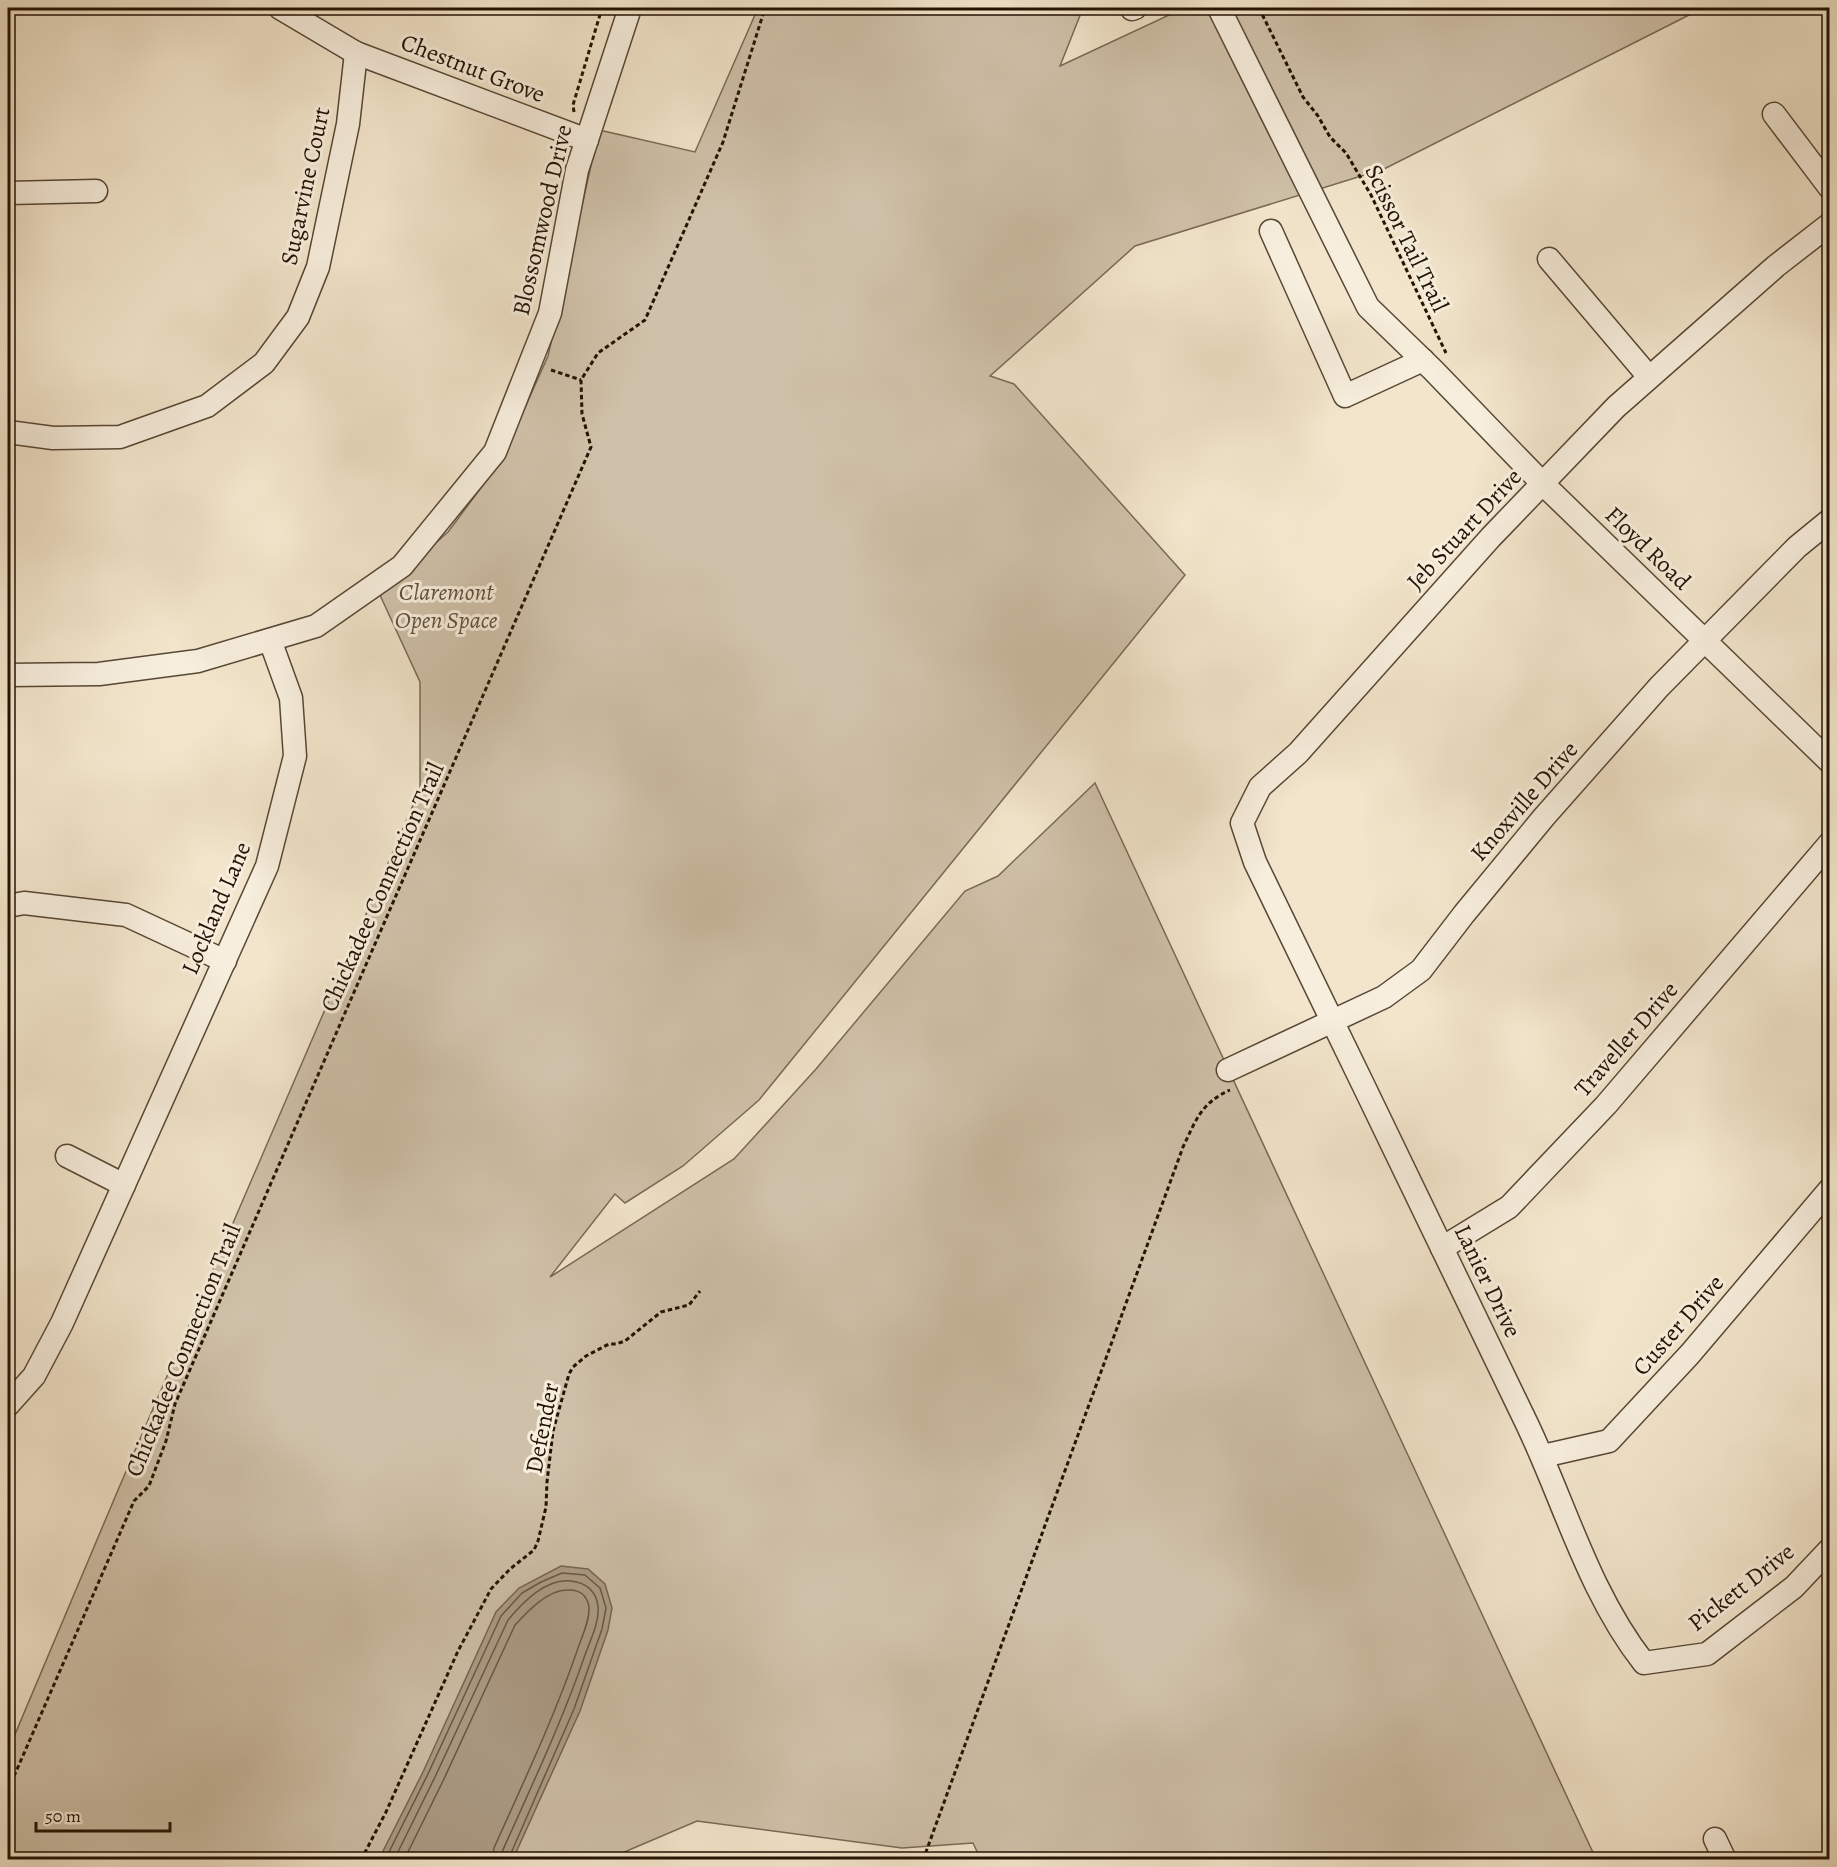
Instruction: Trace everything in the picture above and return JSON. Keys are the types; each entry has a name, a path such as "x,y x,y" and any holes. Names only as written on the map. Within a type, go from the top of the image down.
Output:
{"street":[{"name":"Chestnut Grove","path":"280,8 356,53 577,136"},
{"name":"Blossomwood Drive","path":"8,675 99,674 187,663 316,626 402,566 495,452 550,313 577,170 577,136 630,8"},
{"name":"Floyd Road","path":"1220,8 1368,307 1435,363 1542,483 1830,762"},
{"name":"Sugarvine Court","path":"8,432 53,438 120,437 207,406 264,363 298,317 318,267 348,124 356,53"},
{"path":"1774,114 1830,188"},
{"path":"8,193 96,191"},
{"name":"Jeb Stuart Drive","path":"1284,921 1255,862 1242,824 1260,787 1298,753 1483,546 1616,406 1776,266 1830,224"},
{"path":"1270,231 1345,396 1435,363"},
{"path":"1550,259 1649,377"},
{"name":"Knoxville Drive","path":"1232,1079 1332,1021 1384,997 1421,970 1544,817 1659,687 1797,547 1830,520"},
{"name":"Lockland Lane","path":"8,1405 34,1376 62,1323 267,866 295,756 291,698 270,640"},
{"name":"Traveller Drive","path":"1442,1248 1509,1207 1606,1105 1830,843"},
{"path":"8,906 24,903 126,915 225,961"},
{"name":"Lanier Drive","path":"1284,921 1543,1456 1586,1562 1624,1636 1644,1663"},
{"path":"67,1156 124,1185"},
{"name":"Custer Drive","path":"1543,1456 1609,1442 1690,1354 1830,1190"},
{"name":"Pickett Drive","path":"1644,1663 1707,1654 1794,1587 1830,1549"},
{"path":"1715,1839 1725,1860"}],"path":[{"path":"577,136 573,105 602,8"},
{"path":"550,370 581,380 598,353 645,320 723,142 765,8"},
{"name":"Scissor Tail Trail","path":"1259,8 1303,97 1318,116 1330,137 1346,153 1371,195 1435,363"},
{"name":"Chickadee Connection Trail","path":"8,1790 134,1501 149,1486 166,1441 175,1404 591,447 582,414 581,380"},
{"path":"923,1860 1183,1148 1198,1114 1232,1079"},
{"name":"Defender","path":"361,1860 386,1812 458,1651 491,1589 510,1569 534,1550 538,1541 546,1507 553,1431 573,1367 586,1356 609,1344 625,1341 661,1312 689,1305 700,1291"}],"green space":[{"name":"Claremont Open Space","path":"758,8 1083,8 1060,66 1184,8 1703,8 1384,169 1135,246 990,376 1014,384 1185,575 759,1100 683,1166 625,1203 615,1194 550,1277 734,1159 816,1069 965,891 998,876 1095,783 1596,1859 981,1860 973,1843 902,1848 697,1821 608,1859 8,1860 8,1751 420,789 420,682 379,593 448,532 501,461 548,356 599,130 695,152"}],"water":[{"path":"561,1566 588,1569 605,1584 612,1608 608,1630 580,1711 513,1859 379,1859 423,1772 496,1612 519,1588"}]}
